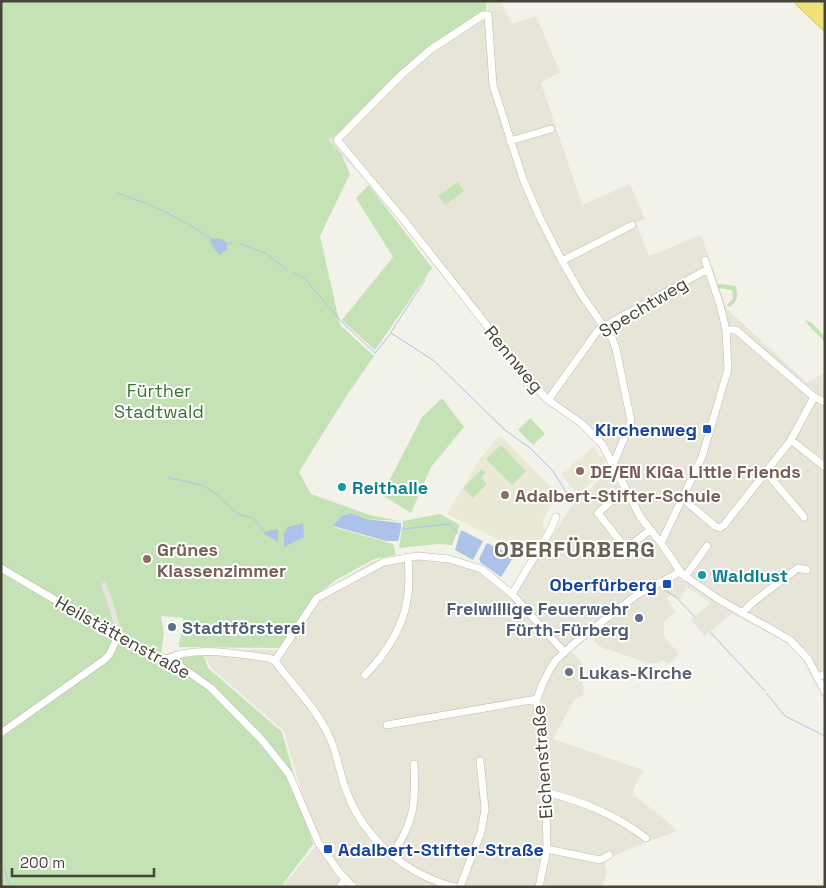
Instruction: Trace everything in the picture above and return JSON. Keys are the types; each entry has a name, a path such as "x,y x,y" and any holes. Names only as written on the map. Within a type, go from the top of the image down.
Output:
{"highway":[{"path":"800,1 825,25"},
{"path":"812,1 825,14"}],"street":[{"name":"Rennweg","path":"510,141 493,85 488,15 483,15 430,50 399,77 337,140 403,219 532,383 548,400 593,433 602,444 640,518 661,543 682,574 742,613 790,640 821,675 825,692"},
{"path":"550,129 510,141 523,179 539,216 562,261 616,349 631,421 613,465"},
{"path":"562,261 632,225"},
{"path":"661,543 702,457 726,382 728,368 726,330 705,260"},
{"name":"Spechtweg","path":"548,400 595,333 708,269"},
{"path":"726,330 736,330 814,397 825,402"},
{"path":"682,498 714,526 720,528 726,523 791,440 814,397"},
{"path":"791,440 825,467"},
{"path":"766,472 804,517"},
{"path":"625,489 598,513 626,549 650,530"},
{"path":"512,594 550,531 556,517"},
{"path":"682,574 707,546"},
{"path":"364,675 381,656 395,634 402,617 407,602 409,586 408,556"},
{"path":"275,661 317,598 384,562 408,556 434,556 470,565 490,576 512,594 564,652"},
{"name":"Heilstättenstraße","path":"1,568 118,637 186,669 211,688 262,740 290,774 318,842 353,887"},
{"path":"742,613 753,602 798,568 807,570"},
{"name":"Eichenstraße","path":"539,887 547,849 545,761 537,718 537,699 550,669 564,652 638,594 682,574"},
{"path":"1,733 104,660 109,655 118,637"},
{"path":"166,659 178,654 218,652 269,658 275,661 323,725 330,738 345,788 358,816 367,828 392,856 425,877 454,887"},
{"path":"387,725 537,699"},
{"path":"460,887 481,832 485,809 480,761"},
{"path":"392,856 408,829 413,811 416,791 414,764"},
{"path":"546,792 598,808 646,838"},
{"path":"547,849 600,860 609,855"},
{"path":"340,887 345,879"}],"shaded area":[{"path":"489,1 499,1 513,24 536,16 560,72 541,83 582,205 630,184 645,219 636,223 649,256 701,235 727,309 807,383 822,374 825,375 825,702 797,652 779,638 732,614 704,636 691,620 711,603 687,587 679,600 671,594 667,598 675,612 664,622 664,636 679,654 669,664 662,660 657,663 647,663 608,649 606,651 589,637 571,651 581,662 584,695 574,700 553,739 643,770 633,790 633,795 660,815 677,831 604,860 607,872 602,887 286,887 284,884 317,845 284,731 210,667 205,655 206,649 283,650 316,597 371,562 418,551 472,562 515,593 571,507 612,468 597,443 537,388 342,139 363,115 436,47 488,13"},
{"path":"489,1 498,1 504,11 489,11"},
{"path":"331,137 358,166 355,169 328,140"},
{"name":"Adalbert-Stifter-Schule","path":"500,435 552,488 553,503 542,524 545,530 529,555 447,514 480,459"},
{"name":"DE/EN KiGa Little Friends","path":"594,446 600,457 604,455 607,461 594,473 592,476 593,481 578,495 561,474"},
{"path":"105,582 120,626 114,624 101,584"}],"green space":[{"name":"Fürther Stadtwald","path":"1,1 487,1 486,12 397,75 359,112 338,146 350,174 320,236 340,325 374,356 345,398 299,472 311,494 370,515 400,521 367,519 345,514 341,516 333,527 393,544 396,555 374,559 336,580 315,596 281,648 179,647 183,618 161,616 164,633 161,654 204,656 208,668 282,732 313,844 283,884 285,887 1,887"},
{"path":"458,182 464,191 445,205 438,196"},
{"path":"369,185 432,268 375,350 342,320 393,257 356,198"},
{"path":"717,285 735,286 736,299 729,307 727,305 733,299 732,290 718,288"},
{"path":"805,320 811,322 825,337 825,342 809,326"},
{"path":"442,398 464,427 431,467 411,513 382,495 422,417"},
{"path":"530,418 545,434 533,445 518,430"},
{"path":"501,445 526,471 512,485 486,459"},
{"path":"482,469 486,472 481,478 487,484 473,498 463,488"},
{"path":"440,514 460,525 452,545 438,544 399,548 403,521"}],"water":[{"path":"210,238 222,239 227,243 227,250 219,255 211,244"},
{"path":"350,513 366,519 401,523 398,541 386,541 333,526 341,516"},
{"path":"303,523 304,537 284,547 284,533 288,527"},
{"path":"278,529 278,542 264,534 265,532"},
{"path":"461,530 483,541 473,560 455,550"},
{"path":"487,543 512,555 513,558 501,577 481,563 479,559"}],"waterway":[{"path":"116,193 141,201 165,212 210,238"},
{"path":"227,243 234,243"},
{"path":"240,244 267,254 287,270"},
{"path":"294,273 304,278 343,323 375,353 391,333 433,360 506,431 529,447 553,471 571,500"},
{"path":"391,332 425,280"},
{"path":"169,478 202,485 215,493 238,514 253,518 265,532"},
{"path":"403,529 450,524 458,534"},
{"path":"663,589 677,598 695,617"},
{"path":"710,632 765,691"},
{"path":"767,694 785,716 825,736"},
{"path":"5,870 10,887"}],"place":[{"name":"Kirchenweg","path":"707,429"},
{"name":"DE/EN KiGa Little Friends","path":"580,471"},
{"name":"Reithalle","path":"342,487"},
{"name":"Adalbert-Stifter-Schule","path":"505,495"},
{"name":"Grünes Klassenzimmer","path":"147,559"},
{"name":"Waldlust","path":"702,575"},
{"name":"Oberfürberg","path":"667,584"},
{"name":"Freiwillige Feuerwehr Fürth-Fürberg","path":"639,618"},
{"name":"Stadtförsterei","path":"172,627"},
{"name":"Lukas-Kirche","path":"569,672"},
{"name":"Adalbert-Stifter-Straße","path":"328,849"}],"district":[{"name":"OBERFÜRBERG","path":"575,549"}]}
